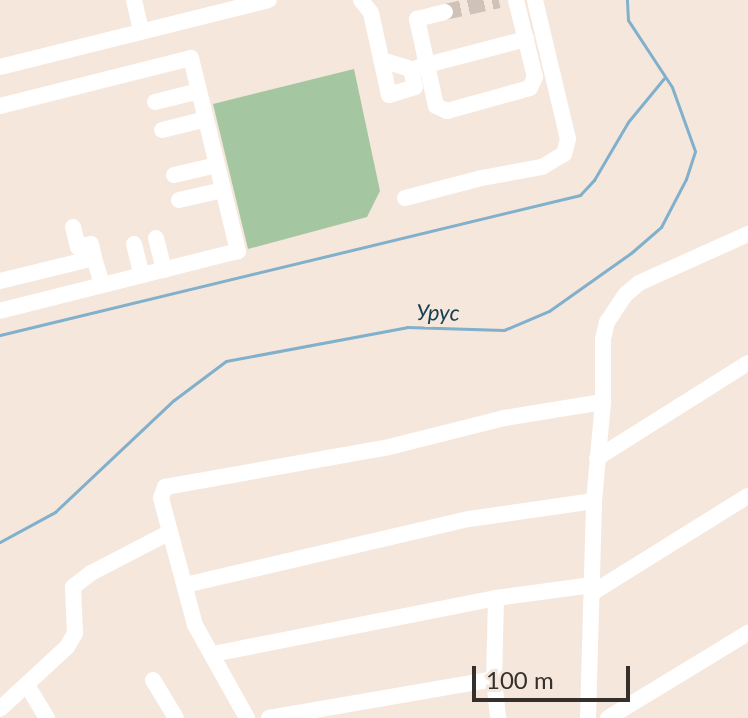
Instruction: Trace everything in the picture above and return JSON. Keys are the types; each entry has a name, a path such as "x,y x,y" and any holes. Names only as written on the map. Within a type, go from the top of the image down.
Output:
{"street":[{"path":"134,0 141,31"},
{"path":"0,67 241,3 269,0"},
{"path":"361,0 371,13 389,95 415,87 419,67 417,19 445,12"},
{"path":"419,67 436,106 447,111 530,88 535,77 516,0"},
{"path":"405,198 482,178 542,167 564,154 568,139 535,0"},
{"path":"381,60 419,67 526,39"},
{"path":"0,106 191,58 238,251 0,311"},
{"path":"155,102 199,91"},
{"path":"162,130 206,119"},
{"path":"174,175 217,165"},
{"path":"179,200 223,190"},
{"path":"73,227 78,247 91,244 102,285"},
{"path":"588,718 594,501 603,402 603,339 607,322 626,294 679,264 748,234"},
{"path":"156,238 164,270"},
{"path":"134,244 142,275"},
{"path":"0,281 94,258"},
{"path":"597,458 748,363"},
{"path":"247,718 195,625 161,498 171,484 385,448 504,418 603,402"},
{"path":"213,654 496,598 592,589 748,496"},
{"path":"185,585 469,519 594,501"},
{"path":"0,709 67,647 75,633 73,587 91,573 170,532"},
{"path":"496,598 494,679 498,718"},
{"path":"608,718 748,633"},
{"path":"269,718 494,679"},
{"path":"153,680 176,718"},
{"path":"27,685 47,718"}],"green space":[{"path":"354,69 380,191 367,217 248,249 213,104"}],"waterway":[{"name":"Урус","path":"0,542 55,512 174,400 226,361 407,327 504,330 549,311 631,253 661,227 686,179 695,151 672,87 628,20 627,0"},
{"path":"0,335 580,195 594,180 628,122 665,77"}],"tunnel":[{"path":"445,12 499,0"}]}
